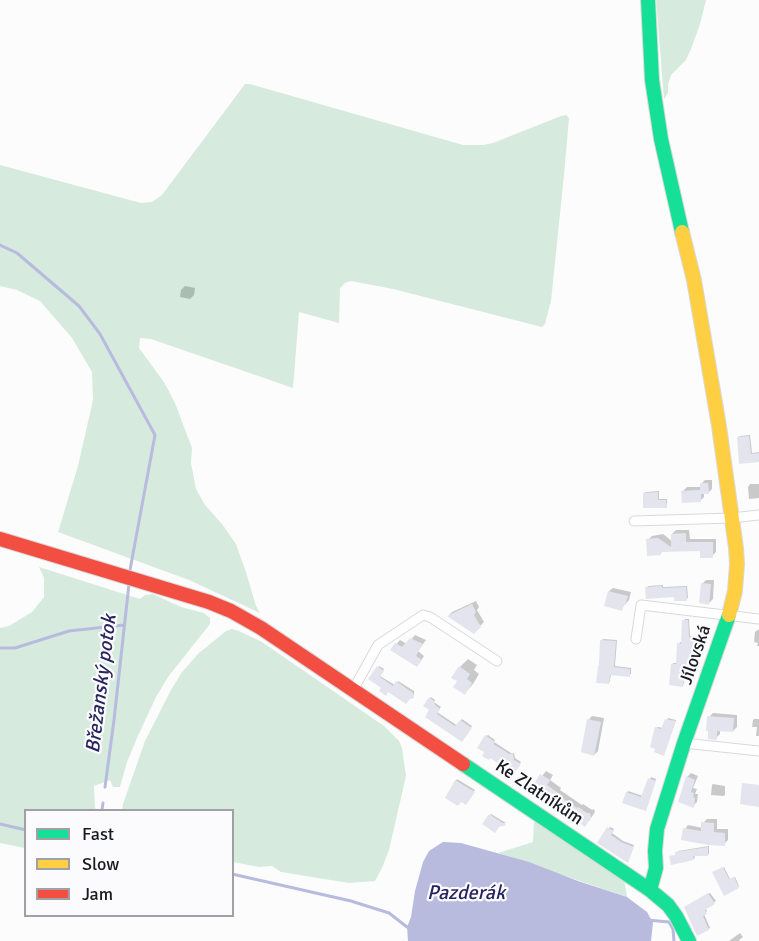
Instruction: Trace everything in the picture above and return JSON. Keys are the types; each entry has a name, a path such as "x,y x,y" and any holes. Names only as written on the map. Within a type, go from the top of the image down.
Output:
{"street":[{"name":"Jílovská","path":"648,0 652,80 660,139 694,280 719,426 737,564 735,591 729,615 684,743 657,830 656,868 650,890"},
{"path":"634,521 759,515"},
{"name":"Ke Zlatníkům","path":"0,539 184,594 231,611 261,628 650,890 668,905 688,941"},
{"path":"636,639 641,605 759,619"},
{"path":"353,690 378,645 423,615 430,616 497,661"},
{"path":"684,743 759,751"}],"green space":[{"path":"656,0 706,0 691,49 686,60 671,75 668,93 664,99"},
{"path":"245,84 463,145 493,143 561,116 566,115 569,118 551,301 545,324 542,327 393,289 351,281 340,288 339,323 299,312 293,388 151,339 140,338 139,348 164,382 175,403 192,448 191,463 196,489 205,505 236,544 260,613 189,580 58,532 78,466 93,400 92,372 72,338 40,301 17,290 0,286 0,165 141,203 152,202 162,195"},
{"path":"39,567 140,599 145,595 153,594 181,607 204,613 210,618 210,624 168,677 156,697 127,762 120,787 113,787 110,780 94,786 96,809 24,809 24,848 0,843 0,628 9,626 32,612 44,597 44,578"},
{"path":"232,629 239,631 262,642 384,726 399,741 406,776 389,850 375,881 349,883 281,872 272,866 259,867 234,862 234,809 122,809 145,741 171,690 182,672 199,653 226,631"},
{"path":"534,820 624,879 627,897 498,853 533,842"}],"water":[{"name":"Pazderák","path":"443,842 461,843 529,862 627,897 647,912 653,923 651,941 408,941 407,927 423,862 429,851"}],"building":[{"path":"749,436 751,454 759,453 759,462 739,464 737,437"},
{"path":"700,483 708,483 709,494 701,494 701,502 682,503 681,491 700,490"},
{"path":"658,492 658,500 666,500 667,508 643,508 643,493"},
{"path":"686,533 686,542 713,542 713,558 700,558 700,551 661,552 661,555 647,556 646,539 658,538 671,547 671,534"},
{"path":"701,583 711,584 709,605 699,603"},
{"path":"662,586 662,588 686,587 687,601 674,601 674,597 646,599 645,587"},
{"path":"608,591 628,596 622,611 604,606"},
{"path":"472,604 476,612 474,615 481,627 474,634 447,616"},
{"path":"682,620 688,620 689,637 696,637 689,666 684,676 683,687 669,685 671,664 676,664 677,643 681,644"},
{"path":"410,638 423,644 416,656 422,660 417,667 390,650 395,643 402,647"},
{"path":"600,640 616,641 614,667 630,669 630,677 610,675 609,684 596,683"},
{"path":"377,666 384,671 380,677 393,686 396,681 413,693 414,698 406,704 388,692 386,696 379,691 381,688 368,679"},
{"path":"459,666 470,674 467,679 472,683 465,695 453,687 457,681 451,678"},
{"path":"429,697 440,709 437,714 455,726 460,720 472,728 462,742 425,717 429,710 423,706"},
{"path":"707,716 734,718 733,732 717,731 717,740 708,739"},
{"path":"587,719 601,722 594,756 581,752"},
{"path":"665,719 676,721 664,756 654,752 655,749 650,747 655,727 661,729"},
{"path":"485,735 495,742 493,744 509,754 513,753 514,760 521,764 516,771 509,767 503,770 503,767 490,758 489,760 482,756 484,752 477,748"},
{"path":"540,774 550,780 547,785 557,794 577,808 590,813 591,818 585,827 551,807 553,805 530,790"},
{"path":"686,776 695,780 691,792 694,793 695,798 694,808 678,802"},
{"path":"648,778 656,781 646,811 622,803 626,792 641,797"},
{"path":"455,780 475,792 466,805 461,802 458,806 445,798"},
{"path":"742,783 759,785 759,807 740,804"},
{"path":"489,814 506,825 499,827 495,833 482,824"},
{"path":"701,822 714,823 714,832 725,833 725,846 681,840 683,828 701,831"},
{"path":"607,827 614,831 611,835 634,847 628,863 597,843"},
{"path":"708,847 708,856 693,856 694,860 671,865 669,856 675,855 675,852"},
{"path":"723,867 729,879 734,877 739,888 724,896 712,872"},
{"path":"708,893 715,904 705,910 707,914 703,916 709,930 697,936 684,907"}],"waterway":[{"name":"Břežanský potok","path":"0,245 17,253 79,306 100,334 155,435 130,570"},
{"name":"Břežanský potok","path":"105,787 129,584"},
{"path":"0,648 15,648 69,631 124,625"},
{"name":"Břežanský potok","path":"102,809 103,803"},
{"path":"0,824 24,830"},
{"name":"Břežanský potok","path":"234,874 351,901 389,913 410,927"},
{"name":"Břežanský potok","path":"647,920 669,922 673,929 674,941"}],"traffic: fast":[{"path":"648,0 652,80 661,139 682,232"},
{"path":"650,890 656,868 657,829 684,743 729,615"},
{"path":"463,764 650,890 668,905 689,941"}],"traffic: slow":[{"path":"682,232 694,280 719,426 736,548 735,591 729,615"}],"traffic: jam":[{"path":"0,539 209,602 231,611 261,628 463,764"}]}
